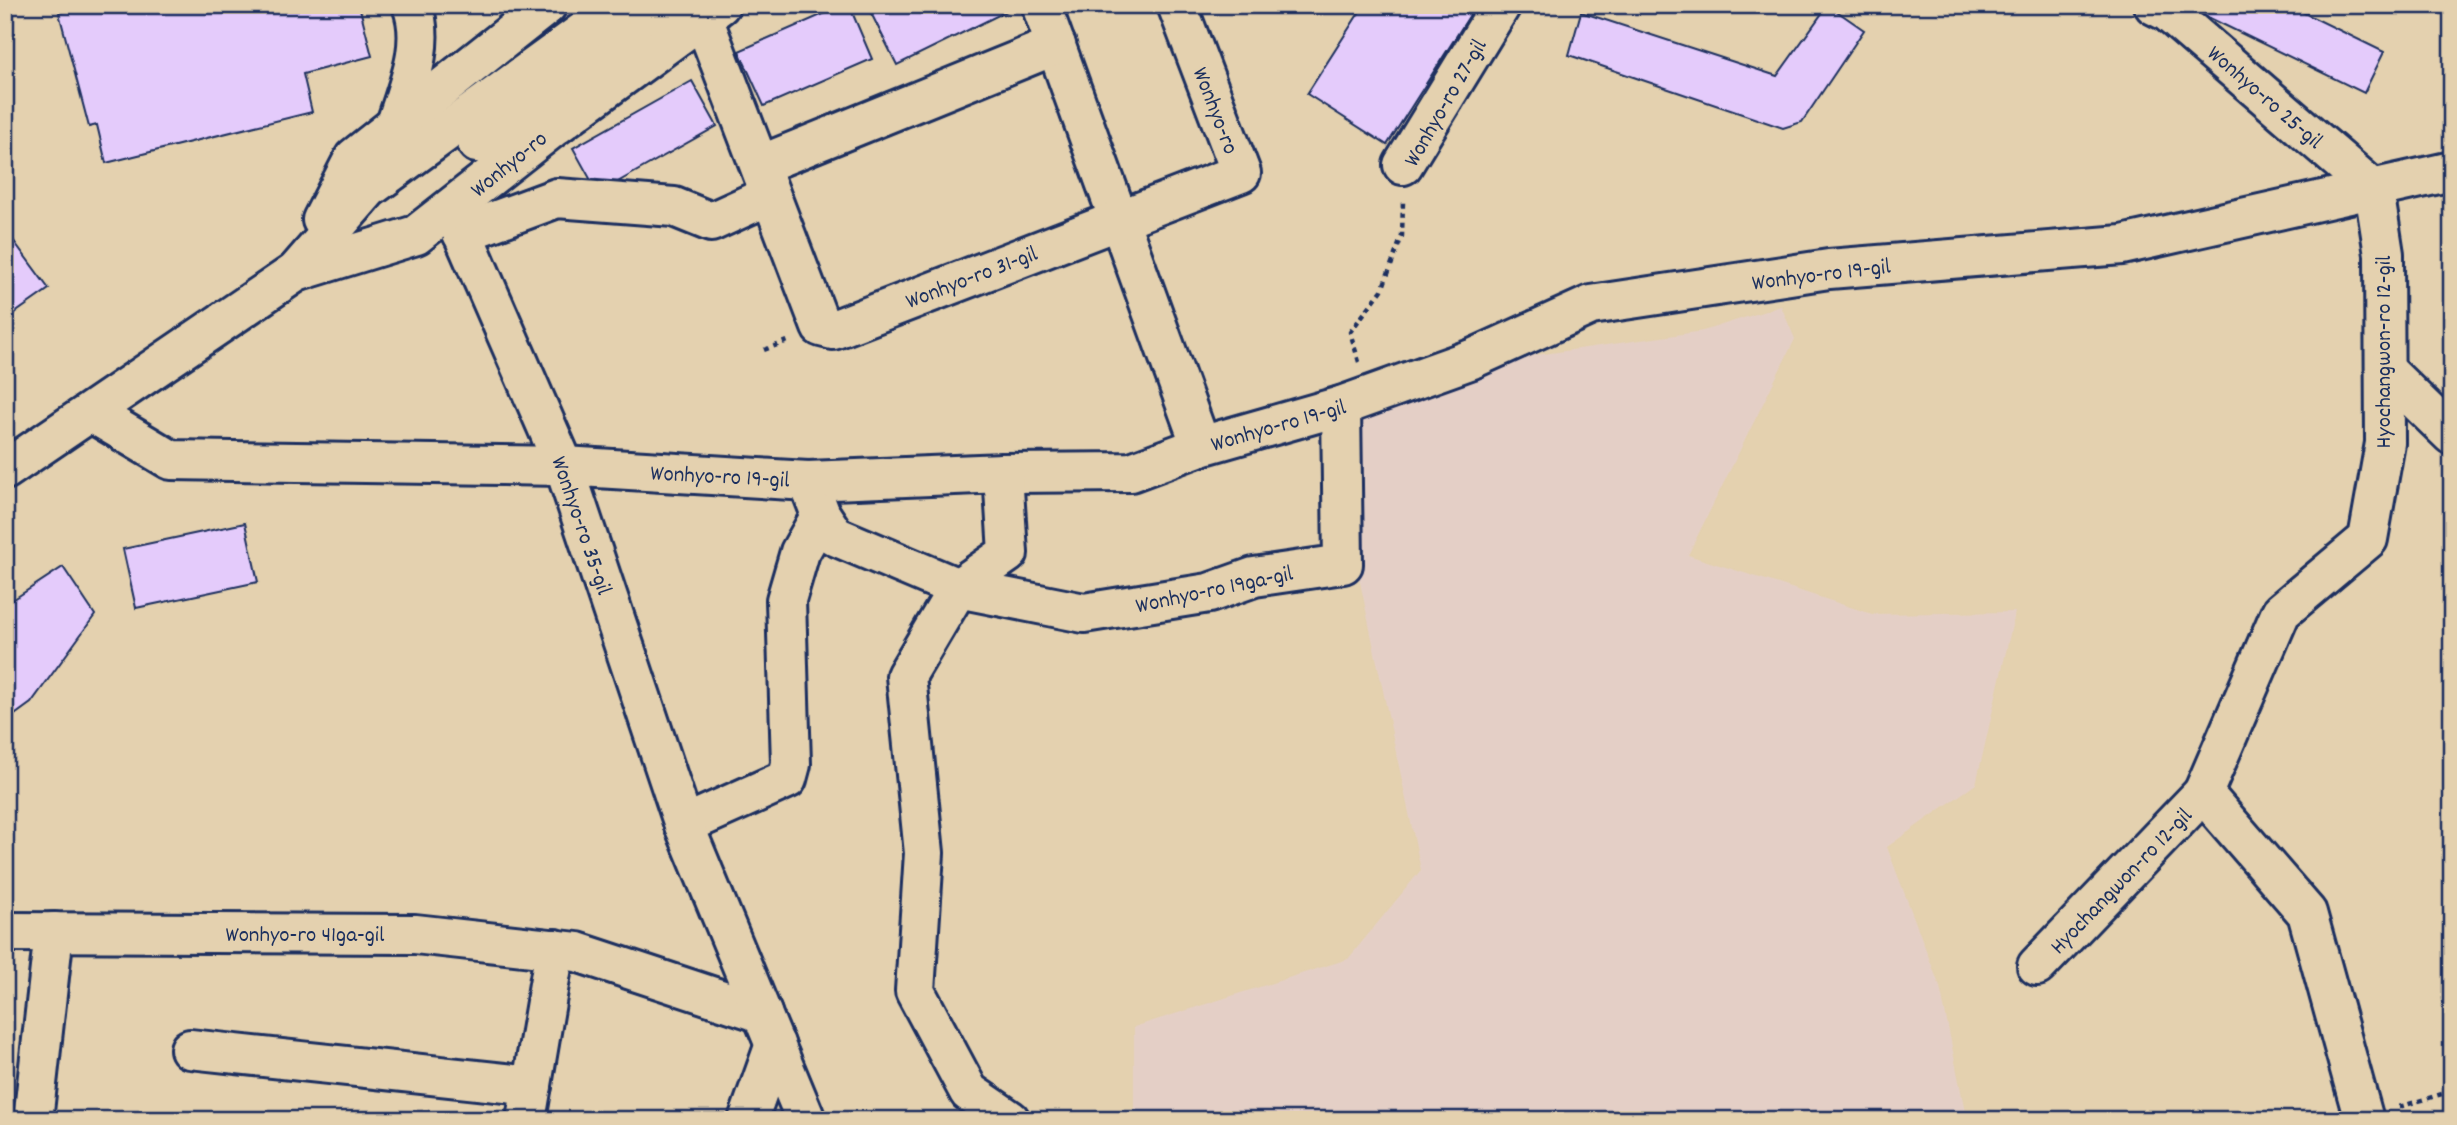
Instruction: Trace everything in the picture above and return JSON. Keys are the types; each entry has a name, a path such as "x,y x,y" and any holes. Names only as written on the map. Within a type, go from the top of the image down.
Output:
{"street":[{"path":"397,124 417,57 412,5"},
{"name":"Wonhyo-ro","path":"296,272 354,158 547,5"},
{"name":"Wonhyo-ro","path":"5,470 296,272 368,189 620,5"},
{"path":"1041,5 1201,446"},
{"name":"Wonhyo-ro","path":"1120,218 1241,173 1177,5"},
{"name":"Wonhyo-ro 27-gil","path":"1403,164 1501,5"},
{"name":"Wonhyo-ro 25-gil","path":"2154,5 2168,12 2374,190"},
{"path":"296,272 697,9 765,180"},
{"name":"Wonhyo-ro","path":"296,272 457,221 551,129 697,9"},
{"path":"457,221 557,198 674,207 711,222 765,180 1056,45"},
{"name":"Wonhyo-ro 19-gil","path":"92,413 171,460 564,466 815,498 1003,473 1130,472 1201,446 1355,401 1472,359 1591,305 1829,270 2122,245 2452,171"},
{"name":"Wonhyo-ro 31-gil","path":"765,180 821,327 833,330 1120,218"},
{"name":"Hyochangwon-ro 12-gil","path":"2037,966 2203,793 2281,612 2368,539 2385,443 2384,254 2374,190"},
{"name":"Wonhyo-ro 35-gil","path":"457,221 564,466 684,825 806,1120"},
{"path":"2385,370 2452,435"},
{"name":"Wonhyo-ro 19ga-gil","path":"815,498 835,536 958,587 1084,613 1209,593 1254,577 1343,564 1355,401"},
{"path":"1003,473 1008,553 958,587 906,676 924,853 915,991 970,1092 1010,1120"},
{"path":"684,825 787,779 791,764 786,600 815,498"},
{"name":"Hyochangwon-ro 12-gil","path":"2203,793 2307,913 2380,1114"},
{"name":"Wonhyo-ro 41ga-gil","path":"5,932 415,934 577,951 768,1029"},
{"path":"33,1120 54,932"},
{"path":"190,1049 529,1103 555,949"},
{"path":"748,1120 768,1029"}],"path":[{"name":"Wonhyo-ro 27-gil","path":"1355,401 1350,332 1382,290 1402,236 1403,164"},
{"path":"2380,1114 2452,1091"}],"shaded area":[{"path":"1781,306 1795,339 1688,555 1872,614 2015,612 1976,784 1887,847 1940,987 1965,1111 1972,1120 1134,1120 1134,1027 1348,959 1421,870 1327,426 1495,361 1703,331"}],"building":[{"path":"90,5 359,5 372,56 303,74 312,112 106,163 97,125 89,127 59,13"},
{"path":"849,5 872,59 764,106 739,51"},
{"path":"867,5 1009,5 1011,9 897,65"},
{"path":"1364,5 1466,5 1473,10 1387,145 1307,94"},
{"path":"1828,5 1864,30 1802,122 1783,128 1569,55 1581,12 1777,76"},
{"path":"2183,5 2288,5 2384,52 2364,93"},
{"path":"692,81 717,126 598,193 573,148"},
{"path":"5,229 49,289 5,320"},
{"path":"245,523 258,582 136,608 123,549"},
{"path":"63,567 95,615 31,703 5,722 5,605"}]}
